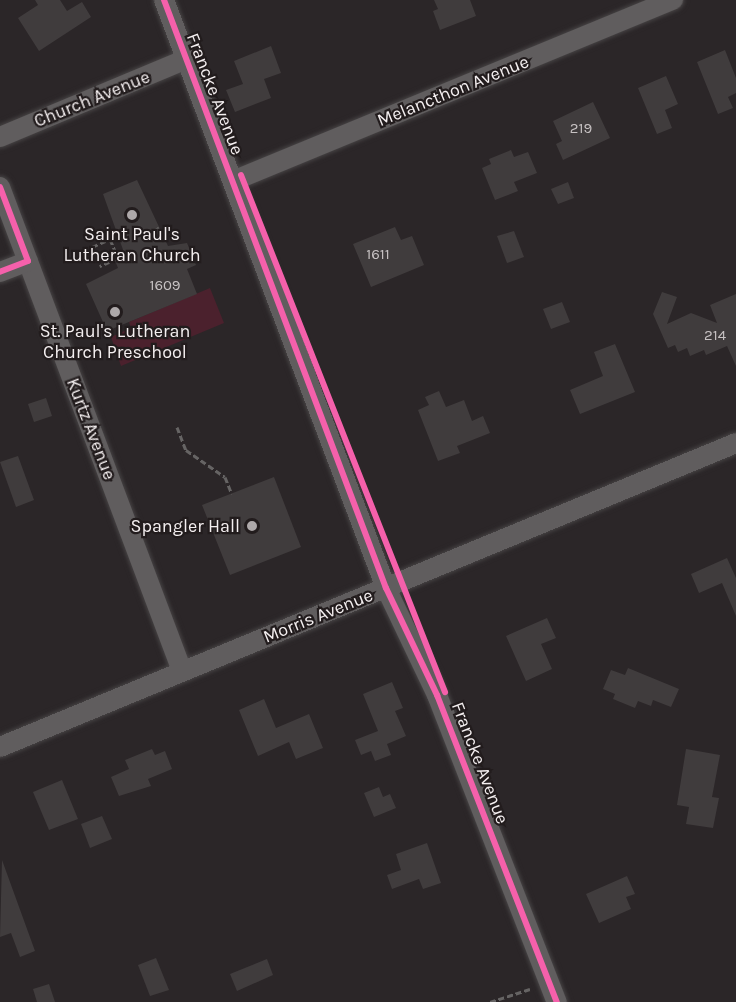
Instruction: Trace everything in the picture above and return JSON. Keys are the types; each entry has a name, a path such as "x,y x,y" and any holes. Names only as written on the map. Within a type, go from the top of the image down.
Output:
{"street":[{"name":"Francke Avenue","path":"164,0 184,60 233,181 386,588 437,695 557,1002"},
{"name":"Melancthon Avenue","path":"233,181 673,0"},
{"name":"Church Avenue","path":"0,136 184,60"},
{"name":"Kurtz Avenue","path":"0,187 182,671"},
{"path":"0,272 28,261"},
{"name":"Morris Avenue","path":"0,747 736,443"}],"path":[{"path":"157,227 162,242"},
{"path":"92,247 110,239 118,258"},
{"path":"100,266 124,255"},
{"path":"177,427 186,450 225,477 232,494"},
{"path":"490,1002 530,989"}],"shaded area":[{"path":"210,288 224,323 121,366 111,337 131,328 129,322"}],"building":[{"path":"35,0 60,0 67,11 82,2 91,17 39,51 18,18 38,5"},
{"path":"434,0 470,0 476,16 440,30 433,11 438,9"},
{"path":"271,46 281,73 264,79 271,98 235,112 226,90 243,84 234,61"},
{"path":"725,50 736,78 736,93 728,97 733,108 718,114 697,62"},
{"path":"666,76 678,104 665,110 672,128 657,134 638,88"},
{"path":"593,102 610,138 563,160 556,144 562,141 553,121"},
{"path":"511,150 514,157 528,152 537,173 514,182 518,191 495,200 482,168 491,164 489,159"},
{"path":"137,180 168,246 187,243 196,265 187,269 197,294 107,331 86,284 118,268 116,263 126,258 103,194"},
{"path":"568,182 574,198 558,204 551,189"},
{"path":"395,227 401,240 412,236 424,265 371,287 353,244"},
{"path":"514,231 524,257 507,263 497,236"},
{"path":"662,292 677,297 667,324 691,313 717,323 710,305 736,294 736,366 727,346 706,355 704,350 690,356 687,348 678,352 675,345 668,348 653,314"},
{"path":"562,302 570,322 551,329 543,309"},
{"path":"615,344 635,392 580,414 570,390 603,376 594,352"},
{"path":"439,391 446,407 464,400 472,421 483,416 490,433 457,446 460,453 438,461 418,410 429,405 425,397"},
{"path":"46,398 52,416 34,422 28,404"},
{"path":"18,456 34,500 16,507 0,462"},
{"name":"Spangler Hall","path":"274,477 301,547 230,575 202,505"},
{"path":"727,558 736,578 736,616 722,583 699,593 691,574"},
{"path":"547,618 556,638 541,644 552,669 526,681 506,636"},
{"path":"628,668 679,689 671,707 653,700 651,706 638,701 635,708 613,699 615,694 603,689 611,670 625,675"},
{"path":"392,682 403,708 395,711 406,736 387,744 391,755 375,761 371,751 361,755 355,740 378,731 363,694"},
{"path":"264,699 276,728 309,714 323,748 296,759 289,742 258,756 239,710"},
{"path":"152,749 155,755 165,751 172,769 148,779 151,786 119,796 111,777 129,769 125,760"},
{"path":"686,749 720,755 712,797 719,798 713,828 686,824 689,807 677,805"},
{"path":"62,780 78,819 49,830 33,792"},
{"path":"379,787 383,797 390,794 396,808 374,817 364,793"},
{"path":"102,816 112,839 90,848 81,824"},
{"path":"427,843 441,883 423,889 419,879 392,889 387,875 401,870 396,854"},
{"path":"2,860 35,951 20,957 11,933 0,937"},
{"path":"627,876 635,894 626,897 631,909 599,923 586,894"},
{"path":"156,958 169,990 150,996 138,965"},
{"path":"267,959 273,975 237,991 230,974"},
{"path":"49,984 55,1002 37,1002 33,989"}],"cycle path":[{"path":"164,0 386,588 437,695 557,1002"},
{"path":"241,175 445,692"},
{"path":"0,187 28,261 0,272"}],"place":[{"name":"Saint Paul's Lutheran Church","path":"132,215"},
{"name":"St. Paul's Lutheran Church Preschool","path":"115,312"},
{"name":"Spangler Hall","path":"252,526"}]}
